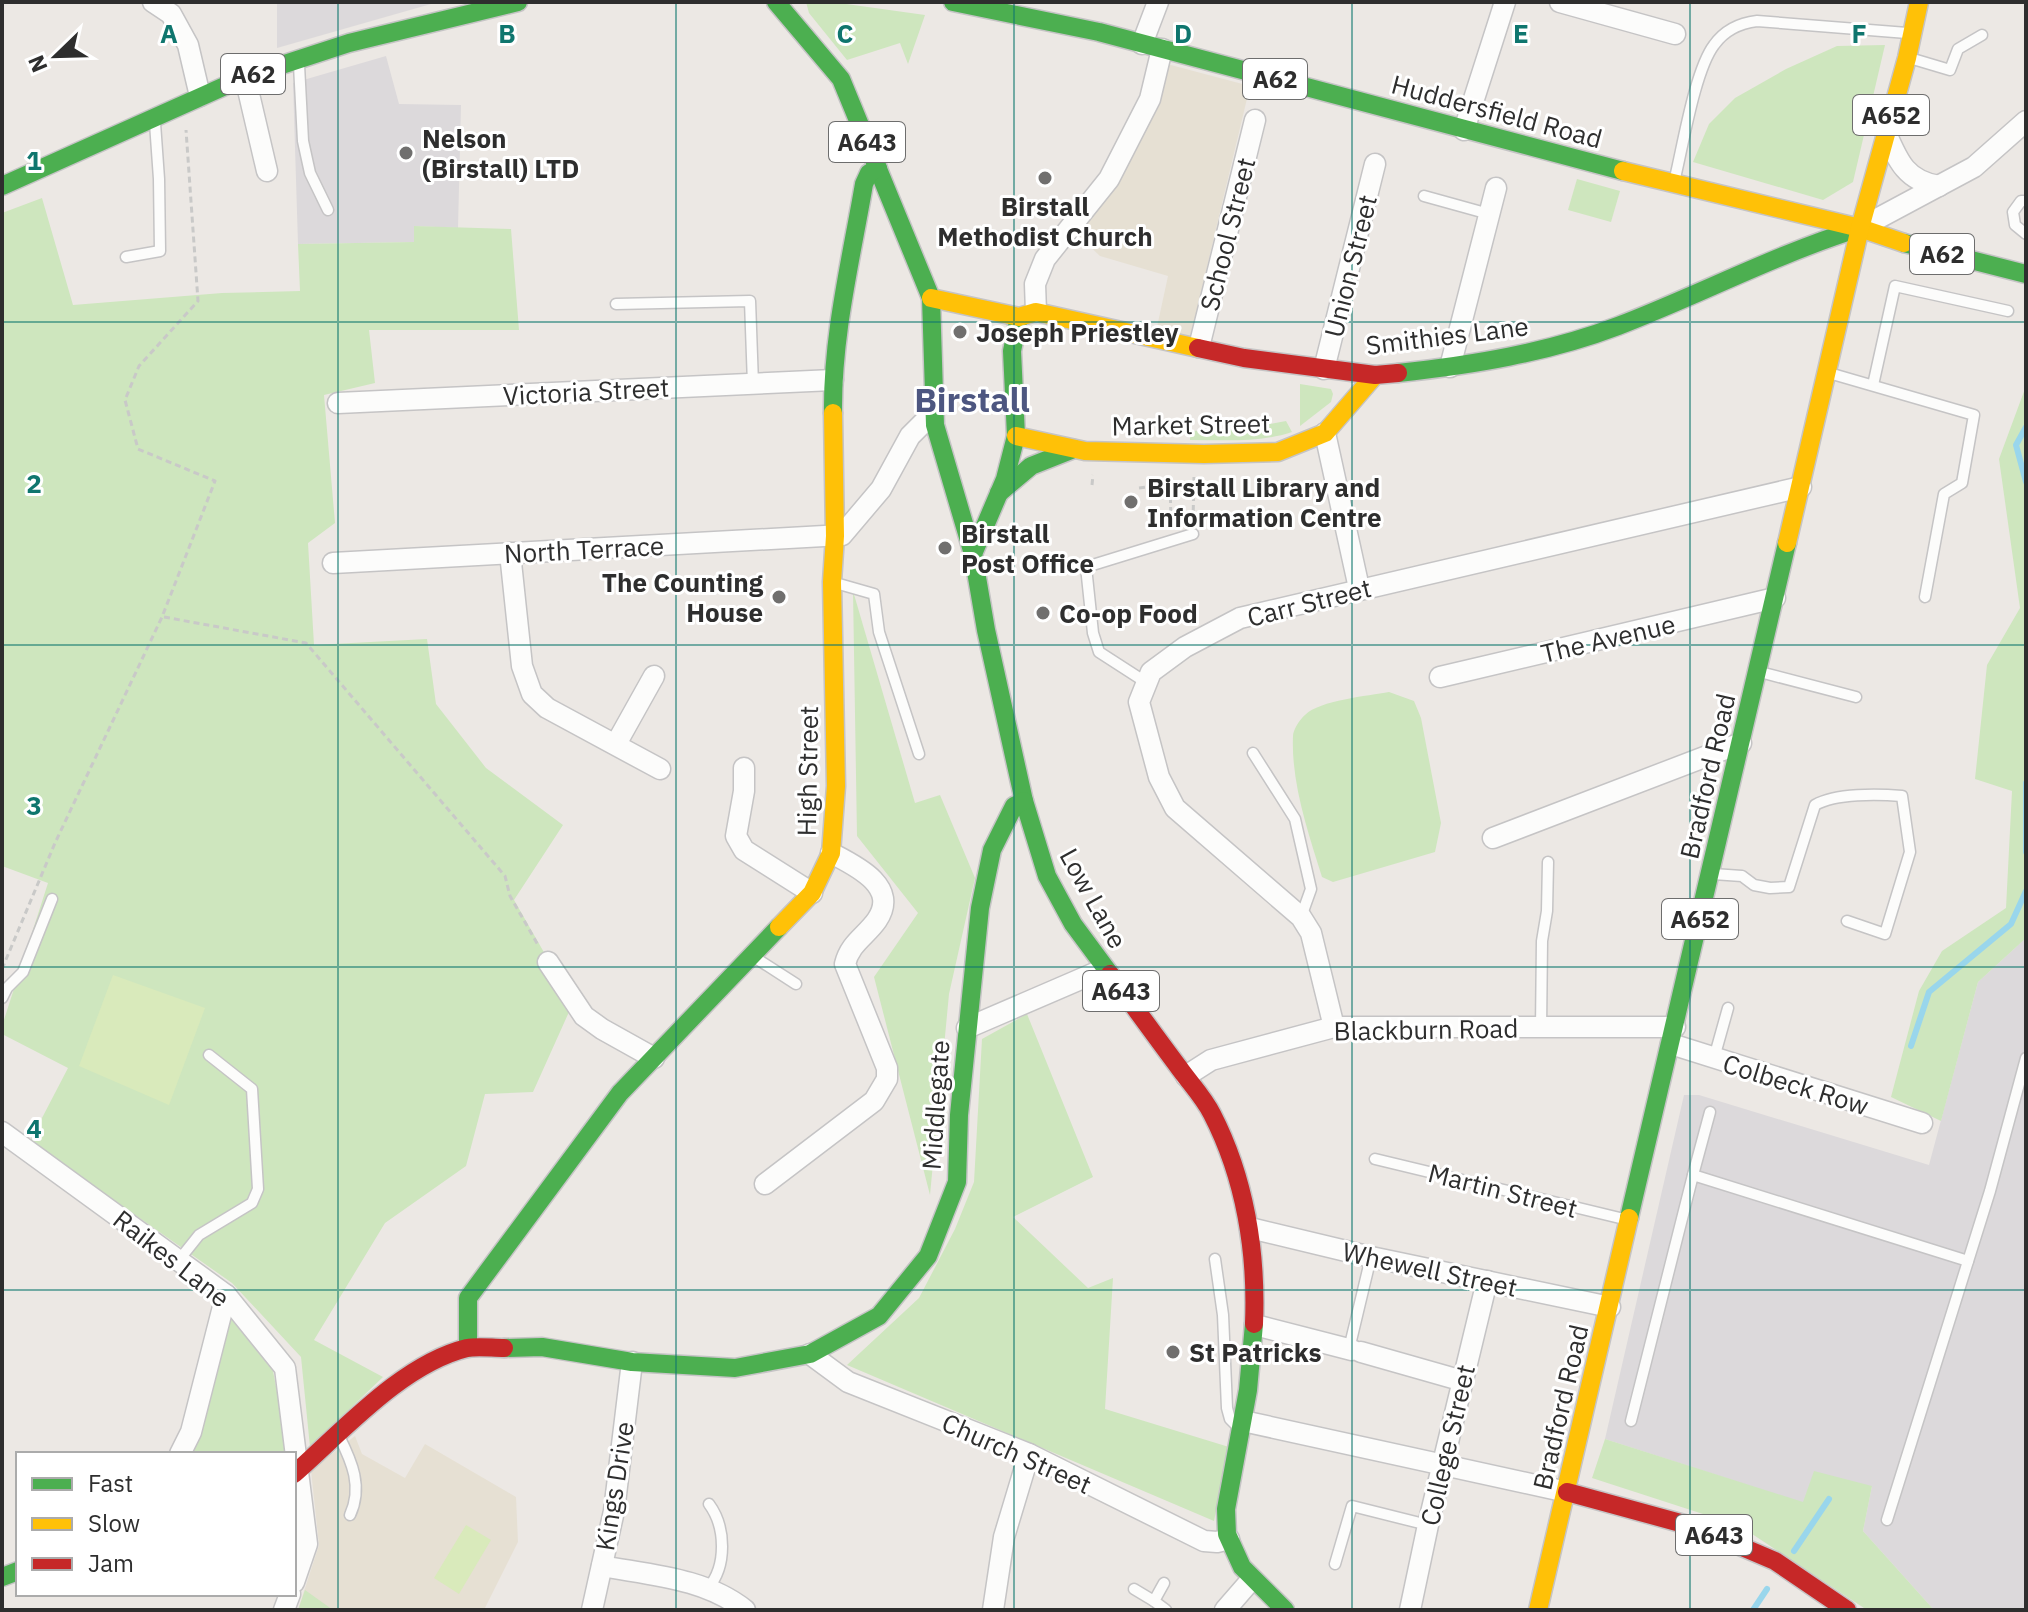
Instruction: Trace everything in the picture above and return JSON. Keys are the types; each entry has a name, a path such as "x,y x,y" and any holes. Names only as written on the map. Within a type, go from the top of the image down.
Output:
{"main road":[{"name":"A62","path":"2,186 245,77 349,43 518,2"},
{"name":"A643","path":"776,2 841,79 931,298"},
{"name":"Huddersfield Road","path":"953,2 1099,32 1464,130 1860,228 1920,248 2026,272"},
{"name":"Bradford Road","path":"1538,1610 1860,228 1907,58 1919,2"},
{"name":"High Street","path":"468,1348 468,1298 620,1093 812,893 831,853 836,786 832,582 835,536 833,380 840,320 864,184 869,173 878,168"},
{"name":"Smithies Lane","path":"931,298 1244,358 1375,375 1450,367 1542,350 1616,327 1809,244 1860,228"},
{"name":"Low Lane","path":"931,298 935,425 973,554 986,630 1024,801 1047,876 1073,924 1104,969 1211,1111 1227,1146 1250,1228 1255,1274 1255,1325 1243,1426 1227,1510 1229,1539"},
{"path":"973,554 999,494 1016,436 1012,351 1027,315"},
{"name":"Market Street","path":"1016,436 1074,449 1278,452 1325,433 1375,375"},
{"name":"Market Street","path":"999,494 1031,466 1074,449"},
{"name":"Middlegate","path":"468,1348 542,1347 632,1362 735,1368 810,1354 879,1316 928,1256 957,1182 967,1028 980,908 992,850 1014,806 1024,801"},
{"path":"297,1472 394,1385 434,1362 468,1348"},
{"name":"A643","path":"1567,1492 1709,1532 1775,1561 1847,1610"},
{"path":"1229,1539 1252,1579 1285,1610"}],"street":[{"path":"153,2 171,14 188,45 192,99"},
{"path":"1027,315 1045,259 1109,179 1150,99 1158,2"},
{"path":"1464,130 1505,2"},
{"path":"1560,2 1605,8 1675,34"},
{"path":"245,77 267,171"},
{"name":"School Street","path":"1199,347 1255,120"},
{"path":"1860,228 1974,167 2026,121"},
{"path":"1886,133 1900,166 1924,184 1939,186"},
{"name":"Union Street","path":"1324,369 1375,164"},
{"path":"1450,367 1496,188"},
{"name":"Victoria Street","path":"338,403 833,380"},
{"path":"835,536 846,533 881,489 910,436 934,412"},
{"path":"1325,433 1359,588"},
{"name":"Carr Street","path":"1147,683 1151,672 1185,647 1240,618 1801,487"},
{"name":"North Terrace","path":"333,563 835,536"},
{"path":"510,553 522,666 532,694 547,708 660,769"},
{"name":"The Avenue","path":"1440,677 1775,598"},
{"path":"616,744 654,676"},
{"path":"1147,683 1139,702 1159,777 1175,808 1301,917 1311,933 1334,1027"},
{"path":"1493,838 1741,743"},
{"path":"744,768 744,791 736,836 744,850 812,893"},
{"path":"765,1184 874,1101 887,1079 887,1068 845,964 848,953 877,920 883,901 871,875 831,853"},
{"path":"548,962 584,1016 654,1058"},
{"path":"967,1028 1104,969"},
{"name":"Blackburn Road","path":"1186,1076 1211,1060 1334,1027 1541,1029 1673,1036"},
{"name":"Colbeck Row","path":"1673,1036 1714,1058 1922,1123"},
{"name":"Raikes Lane","path":"2,1132 226,1295 285,1368 295,1452"},
{"name":"Whewell Street","path":"1250,1228 1610,1307"},
{"name":"College Street","path":"1410,1610 1487,1281"},
{"path":"181,1452 191,1432 226,1295"},
{"path":"1255,1325 1463,1381"},
{"name":"Church Street","path":"810,1354 848,1382 1029,1454 1204,1541 1229,1539"},
{"name":"Kings Drive","path":"592,1610 614,1511 632,1362"},
{"path":"1243,1426 1567,1492"},
{"path":"993,1610 1004,1537 1029,1454"},
{"name":"Raikes Lane","path":"296,1576 307,1544 297,1472"},
{"path":"602,1566 708,1588 745,1610"},
{"path":"1225,1610 1252,1579"}],"lane":[{"path":"1674,184 1707,55 1726,33 1748,22 1766,21 1912,34"},
{"path":"1907,58 1950,70 1958,49 1982,35"},
{"path":"298,59 303,141 310,173 328,210"},
{"path":"126,257 160,251 154,117"},
{"path":"1424,196 1489,214"},
{"path":"2026,201 2021,201 2013,212 2015,225 2026,234"},
{"path":"1873,385 1895,286 2008,311"},
{"path":"616,304 750,301 753,384"},
{"path":"1827,373 1974,415 1962,483 1944,494 1925,597"},
{"path":"1147,683 1099,652 1093,633 1086,567 1193,534"},
{"path":"832,582 874,594 879,632 919,754"},
{"path":"1758,671 1856,697"},
{"path":"1253,753 1295,819 1311,889 1301,917"},
{"path":"1711,873 1742,876 1754,885 1770,888 1789,887 1815,805 1823,800 1856,795 1902,796 1910,852 1885,934 1847,921"},
{"path":"1541,1029 1542,941 1547,911 1548,862"},
{"path":"2,998 23,972 52,899"},
{"path":"753,956 796,984"},
{"path":"1714,1058 1728,1008"},
{"path":"179,1260 199,1235 252,1203 258,1189 252,1089 209,1055"},
{"path":"1887,1520 1968,1261 2026,1058"},
{"path":"1631,1421 1710,1112"},
{"name":"Martin Street","path":"1375,1159 1630,1221"},
{"path":"1693,1175 1968,1261"},
{"path":"1354,1350 1371,1257"},
{"path":"1215,1259 1226,1353 1227,1408 1230,1419 1243,1426"},
{"path":"338,1434 354,1469 357,1486 356,1501 350,1515"},
{"path":"708,1588 717,1575 721,1559 718,1523 709,1504"},
{"path":"1335,1564 1352,1506 1428,1525"},
{"path":"1154,1601 1164,1583"},
{"path":"1134,1589 1166,1610"}],"path":[{"path":"2,969 55,843 162,617 215,481 138,449 125,400 139,366 198,301 192,99"},
{"path":"1193,534 1195,453"},
{"path":"1139,488 1155,486 1170,478"},
{"path":"1170,484 1172,540"},
{"path":"162,617 306,643 505,876 510,896 548,962"}],"shaded area":[{"path":"277,2 438,2 277,48"},
{"path":"386,56 399,104 461,105 458,228 415,226 415,242 298,244 293,83"},
{"path":"1167,64 1250,86 1190,338 1157,327 1168,276 1100,256 1076,233 1118,181 1160,103"},
{"path":"2026,938 2026,1610 1934,1610 1863,1531 1872,1486 1803,1503 1605,1439 1684,1095 1699,1095 1929,1165 1978,982"},
{"path":"355,1436 362,1454 405,1478 425,1444 516,1497 518,1542 484,1610 298,1610 319,1545 311,1470"}],"green space":[{"path":"806,2 832,2 925,15 908,64 900,43 847,60 809,13"},
{"path":"1885,45 1853,182 1823,200 1693,162 1709,124 1735,98 1786,69 1837,46"},
{"path":"1577,179 1620,191 1611,222 1568,210"},
{"path":"42,198 73,305 222,293 300,291 298,244 414,242 414,226 511,229 519,330 369,330 375,383 324,395 335,523 308,543 314,645 427,639 436,704 486,768 563,825 514,900 573,1003 533,1092 485,1094 466,1166 385,1223 314,1340 383,1377 310,1447 301,1357 232,1283 30,1141 68,1068 2,1034 48,883 2,866 2,213"},
{"path":"1300,384 1331,389 1333,394 1331,402 1300,426"},
{"path":"2026,386 2026,938 1978,982 1941,1121 1891,1097 1919,991 1942,951 2006,908 2012,791 1975,779 1987,665 2020,608 1999,459"},
{"path":"1286,421 1292,432 1280,436 1190,440 1190,431 1242,429"},
{"path":"853,591 915,803 940,795 975,878 949,994 930,1195 874,977 918,913 857,836"},
{"path":"1389,692 1414,701 1421,718 1441,823 1435,852 1333,882 1322,877 1306,825 1295,772 1293,734 1303,717 1312,710 1345,699"},
{"path":"113,975 205,1008 169,1105 79,1066"},
{"path":"1027,1014 1093,1177 1013,1217 1088,1288 1113,1278 1105,1409 1229,1447 1214,1521 847,1365 919,1298 955,1229 974,1182 982,1039"},
{"path":"231,1319 273,1371 289,1452 191,1452"},
{"path":"1605,1439 1803,1502 1814,1471 1872,1486 1863,1531 1934,1610 1867,1610 1740,1526 1592,1478"},
{"path":"466,1525 491,1540 459,1594 434,1578"},
{"path":"305,1590 333,1610 298,1610"}],"waterway":[{"path":"2026,427 2016,445 2026,482"},
{"path":"2026,783 2026,852"},
{"path":"1911,1046 1929,992 2011,924 2026,891"},
{"path":"1794,1551 1829,1499"},
{"path":"1753,1610 1767,1589"}],"traffic: fast":[{"path":"2,186 245,77 349,43 518,2"},
{"path":"776,2 841,79 931,298 935,425 973,554 986,630 1024,801 1047,876 1073,924 1110,974"},
{"path":"953,2 1099,32 1623,171"},
{"path":"833,413 836,355 848,270 864,184 869,173 878,168"},
{"path":"1398,373 1509,357 1564,344 1618,326 1798,250 1860,228"},
{"path":"1904,243 2026,274"},
{"path":"973,554 1005,479 1016,436 1012,351 1019,317"},
{"path":"999,493 1031,466 1074,449"},
{"path":"1629,1218 1787,543"},
{"path":"504,1348 542,1347 632,1362 735,1368 810,1354 879,1316 928,1256 957,1182 959,1115 980,908 992,850 1014,806 1024,801"},
{"path":"468,1348 468,1298 620,1093 779,927"},
{"path":"1254,1324 1248,1390 1226,1509 1227,1534 1242,1567 1285,1610"},
{"path":"2,1577 16,1572"}],"traffic: slow":[{"path":"1787,543 1860,228 1907,58 1919,2"},
{"path":"1623,171 1860,228 1904,243"},
{"path":"931,298 1019,317 1036,312 1198,348"},
{"path":"1016,436 1085,451 1278,452 1325,433 1375,375"},
{"path":"779,927 812,893 831,853 836,786 833,413"},
{"path":"1538,1610 1629,1218"}],"traffic: jam":[{"path":"1198,348 1244,358 1375,375 1398,373"},
{"path":"1110,974 1205,1102 1223,1138 1241,1190 1251,1243 1254,1324"},
{"path":"296,1472 374,1401 419,1368 467,1348 504,1348"},
{"path":"1567,1492 1695,1527 1775,1561 1847,1610"}],"place":[{"name":"Nelson (Birstall) LTD","path":"406,153"},
{"name":"Birstall Methodist Church","path":"1045,178"},
{"name":"Joseph Priestley","path":"960,332"},
{"name":"Birstall Library and Information Centre","path":"1131,502"},
{"name":"Birstall Post Office","path":"945,548"},
{"name":"The Counting House","path":"779,597"},
{"name":"Co-op Food","path":"1043,613"},
{"name":"St Patricks","path":"1173,1352"}],"district":[{"name":"Birstall","path":"972,399"}]}
